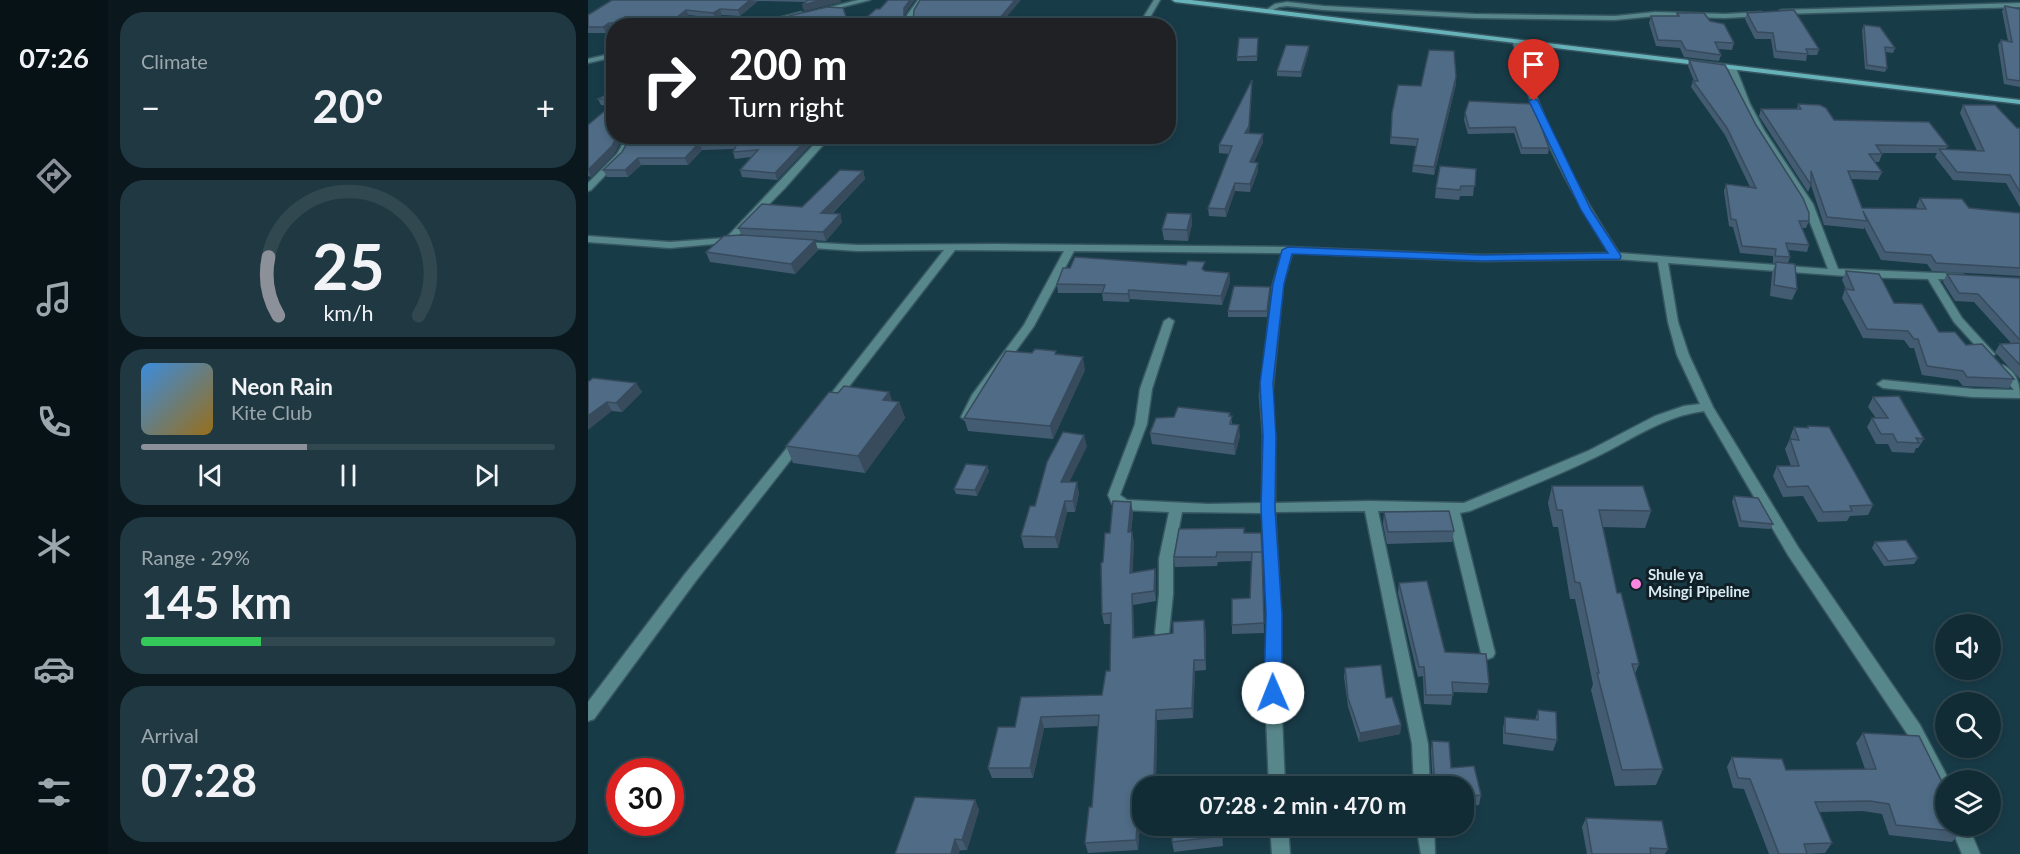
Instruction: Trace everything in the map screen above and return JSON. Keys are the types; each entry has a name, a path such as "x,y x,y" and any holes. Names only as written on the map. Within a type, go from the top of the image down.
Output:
{"main road":[{"path":"1174,0 2020,102"}],"street":[{"path":"788,18 867,0"},
{"path":"910,18 921,0"},
{"path":"1146,18 1157,0"},
{"path":"1269,10 1274,6 1287,4 1459,15 1616,18 1655,14 1733,16 1801,11 2020,5"},
{"path":"1516,42 1526,82 1542,121 1586,210 1616,256"},
{"path":"588,63 606,58"},
{"path":"1732,68 1746,104 1760,130 1808,204 1833,272"},
{"path":"588,188 620,155 626,144"},
{"path":"729,240 819,144"},
{"path":"589,240 670,245 746,240"},
{"path":"794,245 858,248 1288,250 1482,258 1616,256 1833,272 1972,278"},
{"path":"819,417 952,247"},
{"path":"967,417 976,398 1029,326 1070,249"},
{"path":"1277,776 1273,693 1274,614 1268,508 1267,383 1278,284 1288,250"},
{"path":"1662,260 1673,322 1683,355 1707,407 1793,551 1914,730 1935,771"},
{"path":"1931,276 1965,329 2005,370 2020,392"},
{"path":"1169,321 1146,389 1141,424 1114,495 1117,501 1125,505 1176,508 1370,506 1453,510 1474,506 1504,493 1603,448 1666,416 1707,407"},
{"path":"1883,384 1973,393 2020,392"},
{"path":"588,714 690,578 806,433"},
{"path":"1370,506 1420,744 1422,776"},
{"path":"1162,633 1166,594 1166,559 1176,508"},
{"path":"1453,510 1488,653"},
{"path":"1280,836 1281,854"},
{"path":"1426,836 1428,851"},
{"path":"1964,836 1971,854"}],"building":[{"path":"612,0 750,0 738,10 720,9 713,13 686,10 676,18 606,18 606,25 603,27 588,27 588,15"},
{"path":"808,0 822,0 802,5"},
{"path":"888,0 910,0 904,8 904,18 866,18 876,9 880,9"},
{"path":"920,0 1015,0 1000,18 913,18 914,10"},
{"path":"2005,6 2020,9 2020,81 2007,79 2001,40 2012,42"},
{"path":"827,7 843,8 846,18 786,18"},
{"path":"1794,10 1819,49 1806,49 1808,54 1776,51 1773,33 1757,32 1747,13"},
{"path":"1677,13 1704,13 1710,21 1724,24 1734,43 1715,42 1721,55 1686,50 1681,41 1658,40 1651,16 1679,16"},
{"path":"1864,25 1880,27 1895,48 1885,47 1887,68 1867,65"},
{"path":"1239,38 1258,38 1257,56 1237,57"},
{"path":"1286,45 1309,46 1301,72 1277,71"},
{"path":"1429,50 1454,51 1456,77 1434,167 1413,165 1418,139 1391,137 1392,113 1398,85 1421,86"},
{"path":"1689,60 1725,65 1756,125 1803,198 1809,213 1809,221 1799,221 1809,245 1786,243 1790,257 1775,256 1776,249 1742,246 1736,220 1731,219 1726,184 1756,188 1727,128 1693,81 1698,81"},
{"path":"1252,80 1249,126 1245,133 1263,134 1250,162 1258,163 1250,184 1235,183 1225,209 1208,208 1232,146 1219,145"},
{"path":"1469,101 1533,104 1549,148 1522,148 1515,127 1469,128 1465,113"},
{"path":"1798,104 1820,105 1826,108 1834,120 1929,122 1948,146 1876,145 1882,154 1869,154 1882,172 1848,171 1862,208 1926,209 1920,198 1962,199 1969,208 2020,213 2020,268 1936,263 1931,255 1885,252 1863,211 1867,221 1827,217 1811,171 1811,185 1761,109 1801,109"},
{"path":"1963,105 1995,105 2017,128 2020,128 2020,192 2010,175 1957,172 1939,149 1984,151"},
{"path":"606,110 606,144 613,144 588,170 588,125"},
{"path":"626,144 698,144 685,158 638,158 625,170 603,170 622,152"},
{"path":"737,144 802,144 775,173 740,170 758,150 733,152"},
{"path":"1440,166 1476,169 1475,186 1461,186 1460,190 1436,188"},
{"path":"840,170 863,171 821,213 840,214 823,232 738,228 762,204 802,207"},
{"path":"1167,213 1191,214 1187,230 1162,229"},
{"path":"724,236 815,240 791,264 706,252"},
{"path":"1075,257 1186,265 1188,261 1205,262 1202,269 1205,271 1229,273 1221,296 1129,290 1128,294 1102,293 1105,285 1057,284 1063,268 1070,268"},
{"path":"1776,262 1795,264 1797,289 1774,285"},
{"path":"1846,271 1879,274 1894,303 1922,304 1939,332 1955,332 1966,345 1982,344 2014,379 1967,377 1963,371 1927,366 1918,339 1914,339 1908,331 1867,329 1845,289 1854,290"},
{"path":"1947,274 2020,278 2020,340 1978,294 1959,293"},
{"path":"1234,286 1270,287 1267,311 1228,311"},
{"path":"2020,343 2020,365 2000,344"},
{"path":"1035,349 1083,357 1050,426 964,418 1006,351 1032,353"},
{"path":"593,378 636,383 616,403 607,402 588,416 588,382"},
{"path":"844,386 889,392 883,400 899,402 858,456 786,446 829,392 838,393"},
{"path":"1899,396 1924,439 1916,438 1919,443 1897,442 1893,434 1881,434 1872,418 1888,418 1873,397"},
{"path":"1178,407 1230,413 1229,416 1232,416 1230,424 1239,425 1234,444 1150,433 1156,418 1174,417"},
{"path":"1808,426 1829,427 1873,505 1850,506 1852,511 1823,512 1808,486 1787,487 1777,466 1799,466 1790,439 1799,440 1794,427 1808,428"},
{"path":"1063,432 1084,435 1061,482 1077,482 1073,501 1065,501 1055,537 1021,536 1030,506 1035,506 1047,462"},
{"path":"966,464 987,466 975,490 954,489"},
{"path":"1552,486 1643,486 1651,511 1599,510 1617,593 1621,593 1639,664 1632,664 1663,769 1622,770 1597,673 1599,673 1580,583 1575,582 1562,510 1557,510"},
{"path":"1734,496 1758,498 1773,524 1741,521"},
{"path":"1113,501 1131,502 1128,532 1132,532 1130,573 1155,569 1154,591 1132,594 1133,638 1173,633 1173,622 1204,620 1205,660 1194,660 1192,708 1156,710 1154,776 1132,776 1132,836 1136,836 1136,840 1085,843 1089,807 1092,807 1099,715 1041,717 1030,768 988,768 998,727 1015,727 1021,697 1102,695 1106,671 1110,671 1111,613 1102,614 1101,563 1103,562 1105,533 1110,533"},
{"path":"1449,511 1454,531 1388,532 1384,512"},
{"path":"1244,528 1244,533 1261,533 1262,552 1217,552 1216,557 1174,557 1179,529"},
{"path":"1906,540 1918,558 1888,561 1875,542"},
{"path":"1252,552 1262,552 1264,623 1232,625 1232,599 1250,598"},
{"path":"1427,581 1445,652 1486,654 1489,684 1452,682 1453,695 1426,695 1424,667 1419,667 1399,583"},
{"path":"1381,665 1386,698 1392,697 1401,725 1360,733 1348,698 1345,668"},
{"path":"1538,710 1556,712 1557,740 1505,733 1505,717 1538,720"},
{"path":"1863,733 1919,736 1936,770 1935,829 1896,825 1889,804 1870,801 1815,802 1832,843 1804,844 1807,854 1779,854 1750,779 1738,778 1732,757 1782,759 1786,770 1876,769"},
{"path":"1432,741 1449,742 1451,768 1474,766 1481,795 1474,796 1474,776 1435,776"},
{"path":"915,797 975,800 962,840 955,839 951,854 895,854"},
{"path":"1586,818 1662,821 1668,849 1650,848 1651,854 1592,854"},
{"path":"1172,836 1222,836 1172,842"}],"place":[{"name":"Shule ya Msingi Pipeline","path":"1636,584"}],"route":[{"path":"1273,693 1274,614 1268,508 1267,383 1278,284 1288,250 1482,258 1616,256 1586,210 1534,101"}]}
